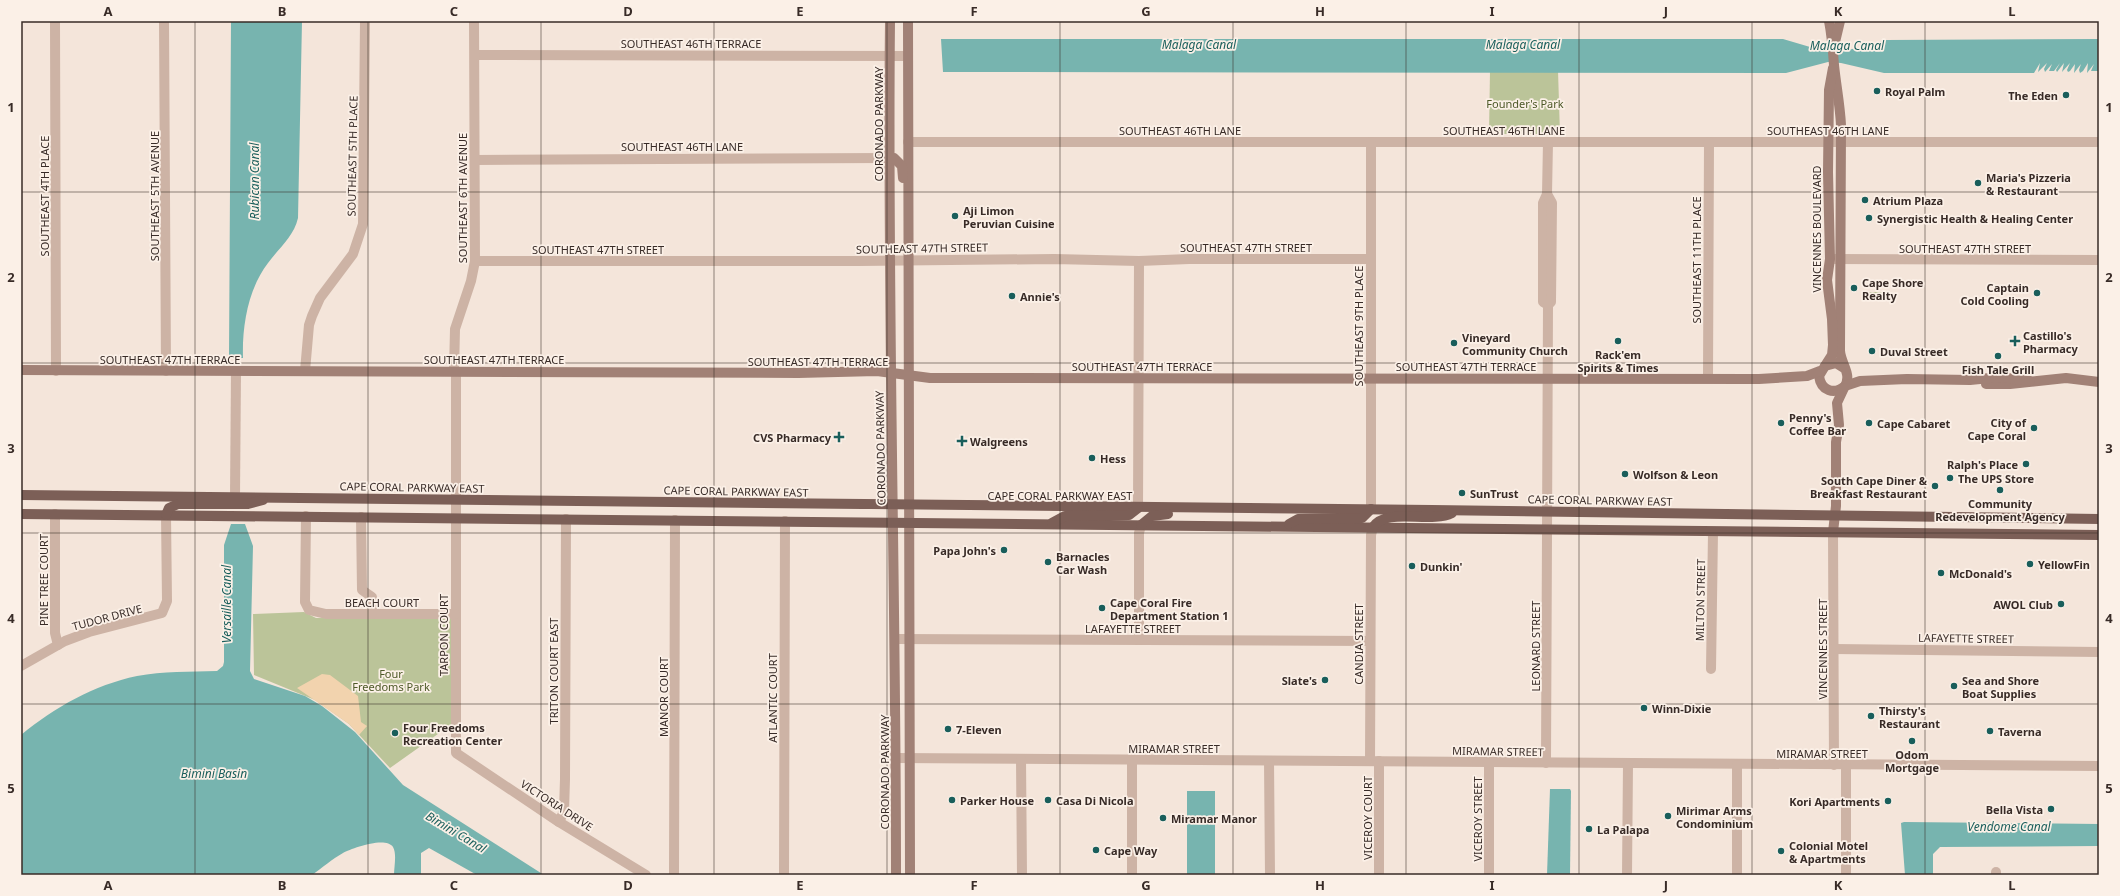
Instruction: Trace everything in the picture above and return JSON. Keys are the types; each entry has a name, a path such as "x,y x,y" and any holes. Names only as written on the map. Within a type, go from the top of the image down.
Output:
{"main road":[{"name":"CAPE CORAL PARKWAY EAST","path":"21,495 270,496 2099,519"},
{"path":"166,515 169,508 178,504 248,504 270,496"},
{"path":"1050,524 1065,516 1129,515 1138,508"},
{"path":"1141,524 1147,518 1158,514 1209,514 1227,508"},
{"path":"1286,526 1298,519 1362,518 1371,509"},
{"path":"1373,527 1377,521 1388,517 1439,517 1458,510"},
{"path":"21,514 1547,528 1713,532 2099,535"}],"street":[{"name":"SOUTHEAST 4TH PLACE","path":"56,21 56,371"},
{"name":"SOUTHEAST 5TH AVENUE","path":"164,21 166,371"},
{"name":"SOUTHEAST 5TH PLACE","path":"305,371 309,326 314,311 320,298 353,254 363,224 365,21"},
{"name":"SOUTHEAST 6TH AVENUE","path":"456,518 455,329 471,281 475,261 474,21"},
{"name":"CORONADO PARKWAY","path":"890,21 889,158 895,639 896,875"},
{"path":"908,21 911,639 910,875"},
{"name":"VINCENNES BOULEVARD","path":"1829,21 1834,48 1834,66 1839,96 1842,260 1840,352 1845,368"},
{"name":"VINCENNES BOULEVARD","path":"1834,48 1840,21"},
{"name":"SOUTHEAST 46TH TERRACE","path":"475,55 908,56"},
{"name":"VINCENNES BOULEVARD","path":"1823,369 1832,355 1833,345 1832,319 1827,283 1830,259 1828,142 1829,90 1834,66"},
{"name":"SOUTHEAST 46TH LANE","path":"908,142 2099,142"},
{"name":"SOUTHEAST 9TH PLACE","path":"1371,142 1371,509"},
{"name":"LEONARD STREET","path":"1546,763 1548,305 1543,302 1543,203 1547,194 1548,142"},
{"name":"SOUTHEAST 11TH PLACE","path":"1708,378 1709,142"},
{"path":"889,158 894,158 902,166 903,191 908,199"},
{"name":"SOUTHEAST 46TH LANE","path":"475,160 889,158"},
{"name":"SOUTHEAST 47TH STREET","path":"475,261 1060,259 1139,261 1189,259 1370,259"},
{"name":"SOUTHEAST 47TH STREET","path":"1830,259 2099,260"},
{"path":"1138,508 1139,261"},
{"path":"1836,442 1829,396 1819,376 1823,369 1836,363 1856,374 1888,375 1907,379"},
{"path":"1832,532 1835,516 1836,442 1839,424 1837,403 1848,376 1845,368"},
{"name":"SOUTHEAST 47TH TERRACE","path":"21,370 798,373 877,371 930,378 1759,378 1807,376 1823,369"},
{"path":"235,496 236,372"},
{"name":"SOUTHEAST 47TH TERRACE","path":"1759,378 1775,382 1813,382 1824,387"},
{"path":"1824,387 1834,391 1860,381 1907,379 1970,380 2000,378 2033,381 2066,378 2097,382"},
{"name":"PINE TREE COURT","path":"55,514 55,633 58,644"},
{"name":"TUDOR DRIVE","path":"21,666 58,644 89,632 158,616 165,610 167,601 166,515"},
{"name":"BEACH COURT","path":"306,516 305,602 310,610 326,614 455,614"},
{"path":"361,517 362,590 372,597 372,614"},
{"name":"TARPON COURT","path":"456,518 456,753"},
{"name":"TRITON COURT EAST","path":"559,822 564,811 565,779 566,519"},
{"name":"MANOR COURT","path":"674,875 675,520"},
{"name":"ATLANTIC COURT","path":"784,875 785,521"},
{"path":"1139,640 1139,533 1141,524"},
{"name":"CANDIA STREET","path":"1373,527 1371,535 1370,641 1375,761"},
{"name":"MILTON STREET","path":"1711,669 1713,532"},
{"name":"VINCENNES STREET","path":"1832,532 1834,765"},
{"name":"LAFAYETTE STREET","path":"895,639 1370,641"},
{"name":"LAFAYETTE STREET","path":"1834,649 2099,652"},
{"name":"VICTORIA DRIVE","path":"456,753 559,822 646,875"},
{"name":"MIRAMAR STREET","path":"896,758 1737,765 2099,766"},
{"path":"1021,759 1022,875"},
{"path":"1132,760 1132,875"},
{"path":"1269,761 1270,875"},
{"name":"VICEROY COURT","path":"1375,761 1379,875"},
{"name":"VICEROY STREET","path":"1489,763 1489,875"},
{"path":"1627,875 1628,764"},
{"path":"1737,765 1737,875"},
{"path":"1846,765 1846,875"}],"green space":[{"name":"Founder's Park","path":"1490,71 1558,71 1560,134 1489,134"},
{"path":"1867,292 1885,292 1885,301 1867,301"},
{"name":"Four Freedoms Park","path":"304,612 316,618 452,619 452,724 390,768 349,724 315,700 254,675 253,614"}],"sand":[{"path":"322,674 330,675 358,696 361,722 367,726 359,735 349,724 297,688"}],"water":[{"name":"Rubican Canal","path":"231,21 302,21 298,218 290,236 261,273 251,296 245,321 243,358 229,358"},
{"name":"Malaga Canal","path":"941,39 1783,39 1827,52 1841,52 1886,40 2099,39 2099,73 1884,73 1841,63 1828,62 1786,73 943,72"},
{"name":"Bimini Basin","path":"231,524 245,524 253,546 250,671 254,679 305,696 322,706 355,732 403,785 544,875 477,875 429,848 421,853 421,875 394,875 395,857 393,847 389,844 376,843 361,846 343,853 312,875 21,875 21,735 61,706 90,691 106,685 147,674 217,671 223,666 224,545"},
{"path":"1550,789 1570,789 1571,791 1570,875 1547,875"},
{"path":"1187,791 1215,791 1215,875 1187,875"},
{"name":"Vendome Canal","path":"1901,823 2099,824 2099,846 1940,847 1933,854 1933,875 1905,875"}],"pier":[{"path":"2040,63 2038,72 2047,63 2044,69 2045,72 2052,64 2049,71 2054,71 2060,63 2056,70 2057,72 2064,63 2062,72 2070,63 2067,70 2068,72 2075,64 2074,73 2081,64 2079,70 2080,73 2088,63 2087,73 2094,64 2091,71 2099,71 2099,74 2034,73"}],"place":[{"name":"Royal Palm","path":"1877,91"},
{"name":"The Eden","path":"2066,95"},
{"name":"Maria's Pizzeria & Restaurant","path":"1978,183"},
{"name":"Atrium Plaza","path":"1865,200"},
{"name":"Aji Limon Peruvian Cuisine","path":"955,216"},
{"name":"Synergistic Health & Healing Center","path":"1869,218"},
{"name":"Cape Shore Realty","path":"1854,288"},
{"name":"Captain Cold Cooling","path":"2037,293"},
{"name":"Annie's","path":"1012,296"},
{"name":"Rack'em Spirits & Times","path":"1618,341"},
{"name":"Castillo's Pharmacy","path":"2015,341"},
{"name":"Vineyard Community Church","path":"1454,343"},
{"name":"Duval Street","path":"1872,351"},
{"name":"Fish Tale Grill","path":"1998,356"},
{"name":"Penny's Coffee Bar","path":"1781,423"},
{"name":"Cape Cabaret","path":"1869,423"},
{"name":"City of Cape Coral","path":"2034,428"},
{"name":"CVS Pharmacy","path":"839,437"},
{"name":"Walgreens","path":"962,441"},
{"name":"Hess","path":"1092,458"},
{"name":"Ralph's Place","path":"2026,464"},
{"name":"Wolfson & Leon","path":"1625,474"},
{"name":"The UPS Store","path":"1950,478"},
{"name":"South Cape Diner & Breakfast Restaurant","path":"1935,486"},
{"name":"Community Redevelopment Agency","path":"2000,490"},
{"name":"SunTrust","path":"1462,493"},
{"name":"Papa John's","path":"1004,550"},
{"name":"Barnacles Car Wash","path":"1048,562"},
{"name":"YellowFin","path":"2030,564"},
{"name":"Dunkin'","path":"1412,566"},
{"name":"McDonald's","path":"1941,573"},
{"name":"AWOL Club","path":"2061,604"},
{"name":"Cape Coral Fire Department Station 1","path":"1102,608"},
{"name":"Slate's","path":"1325,680"},
{"name":"Sea and Shore Boat Supplies","path":"1954,686"},
{"name":"Winn-Dixie","path":"1644,708"},
{"name":"Thirsty's Restaurant","path":"1871,716"},
{"name":"7-Eleven","path":"948,729"},
{"name":"Taverna","path":"1990,731"},
{"name":"Four Freedoms Recreation Center","path":"395,733"},
{"name":"Odom Mortgage","path":"1912,741"},
{"name":"Parker House","path":"952,800"},
{"name":"Casa Di Nicola","path":"1048,800"},
{"name":"Kori Apartments","path":"1888,801"},
{"name":"Bella Vista","path":"2051,809"},
{"name":"Mirimar Arms Condominium","path":"1668,816"},
{"name":"Miramar Manor","path":"1163,818"},
{"name":"La Palapa","path":"1589,829"},
{"name":"Cape Way","path":"1096,850"},
{"name":"Colonial Motel & Apartments","path":"1781,851"}],"water label":[{"name":"Versaille Canal","path":"226,604"},
{"name":"Bimini Canal","path":"456,832"}]}
